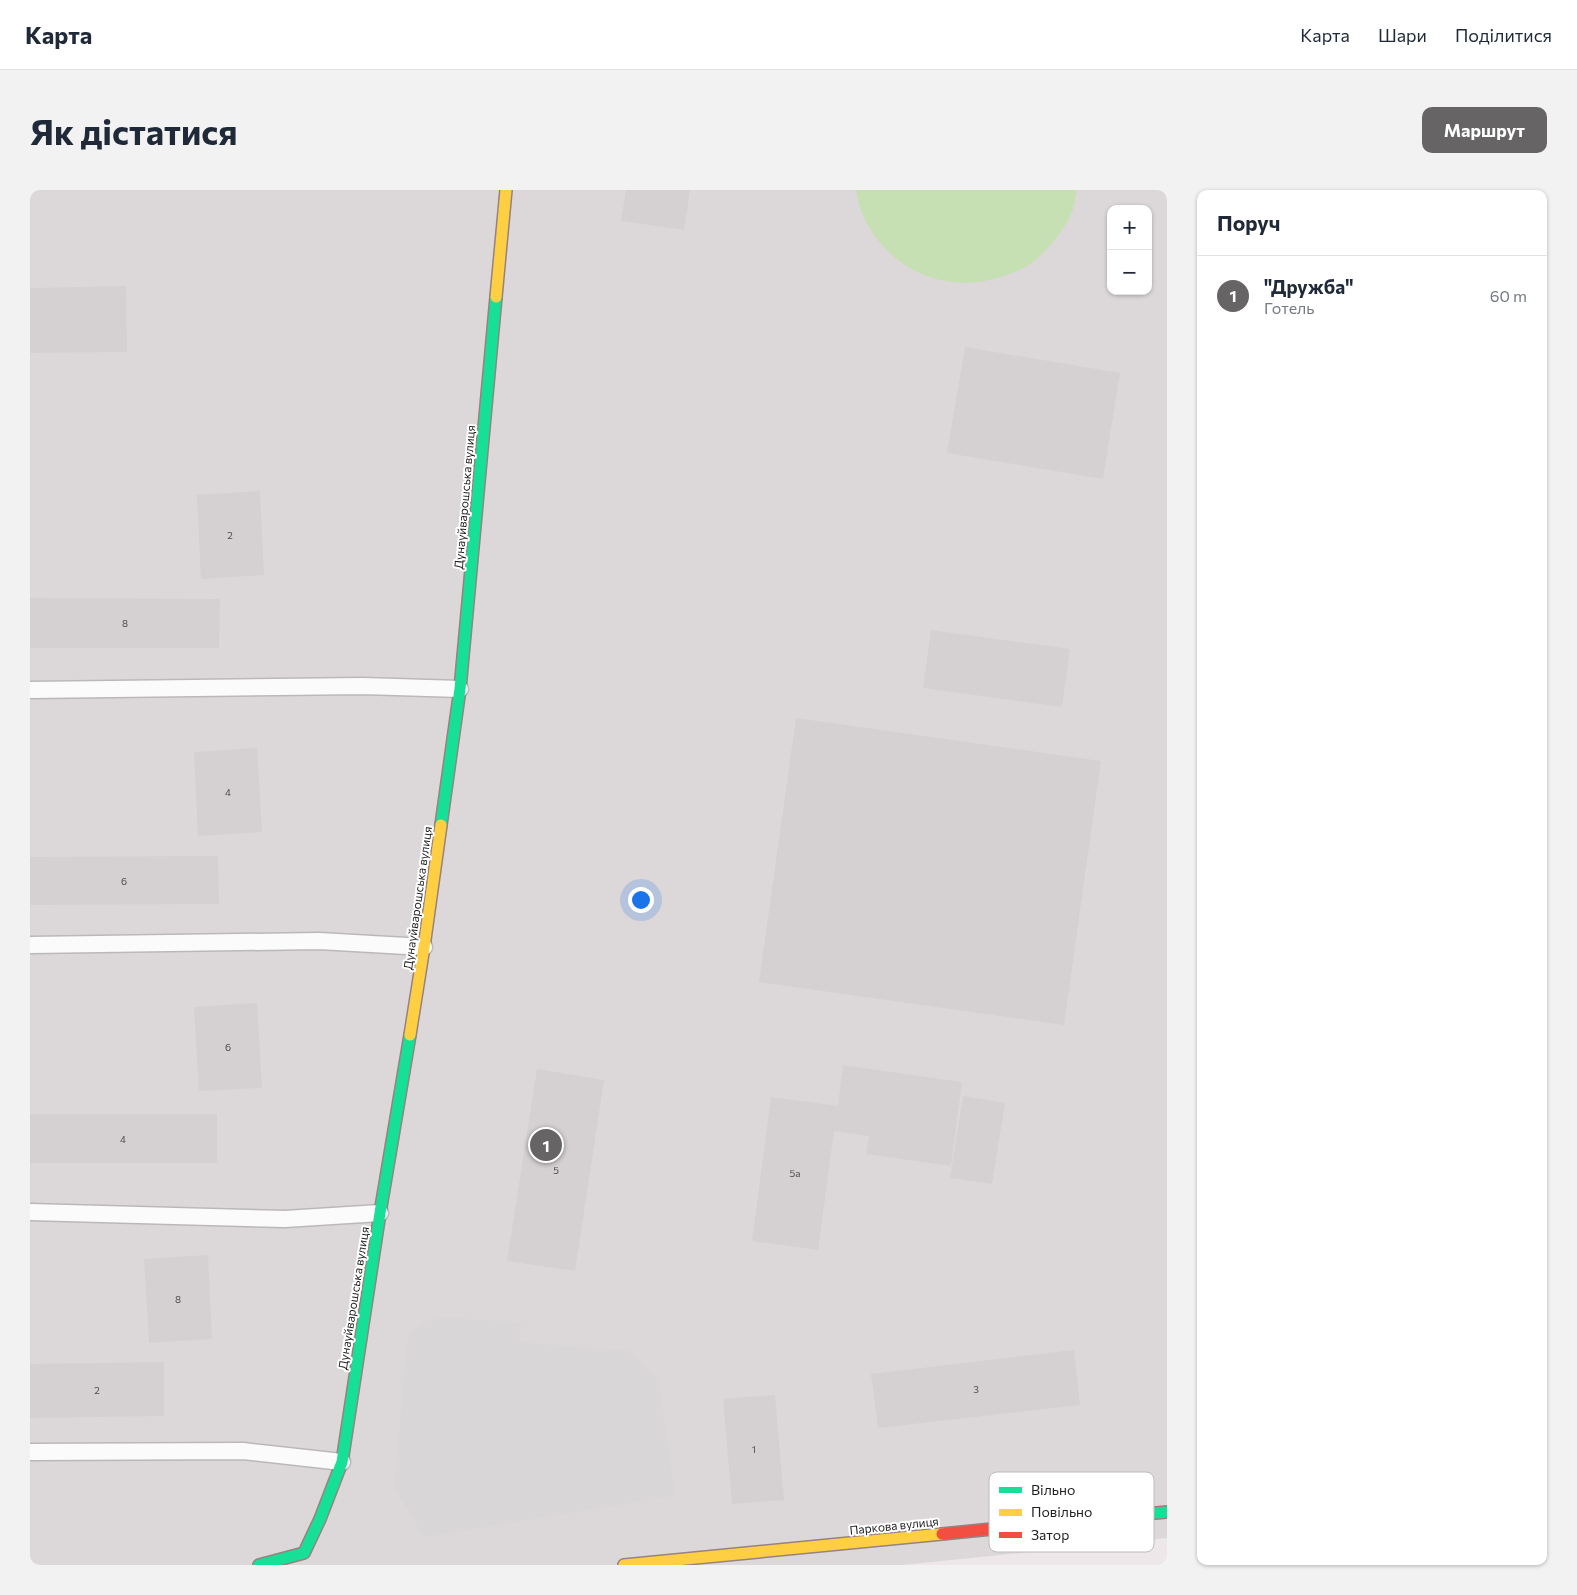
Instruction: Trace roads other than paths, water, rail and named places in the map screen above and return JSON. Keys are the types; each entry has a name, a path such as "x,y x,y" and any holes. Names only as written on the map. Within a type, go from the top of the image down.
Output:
{"street":[{"name":"Дунауйварошська вулиця","path":"259,1565 304,1553 320,1519 342,1462 380,1213 424,947 460,689 506,190"},
{"name":"Паркова вулиця","path":"1154,1513 1167,1512"},
{"name":"Паркова вулиця","path":"624,1565 989,1529"}],"lane":[{"path":"30,690 363,686 460,689"},
{"path":"30,945 319,941 424,947"},
{"path":"30,1212 286,1219 380,1213"},
{"path":"30,1452 243,1451 342,1462"}],"place":[{"name":"\"Дружба\"","path":"546,1145"}]}
